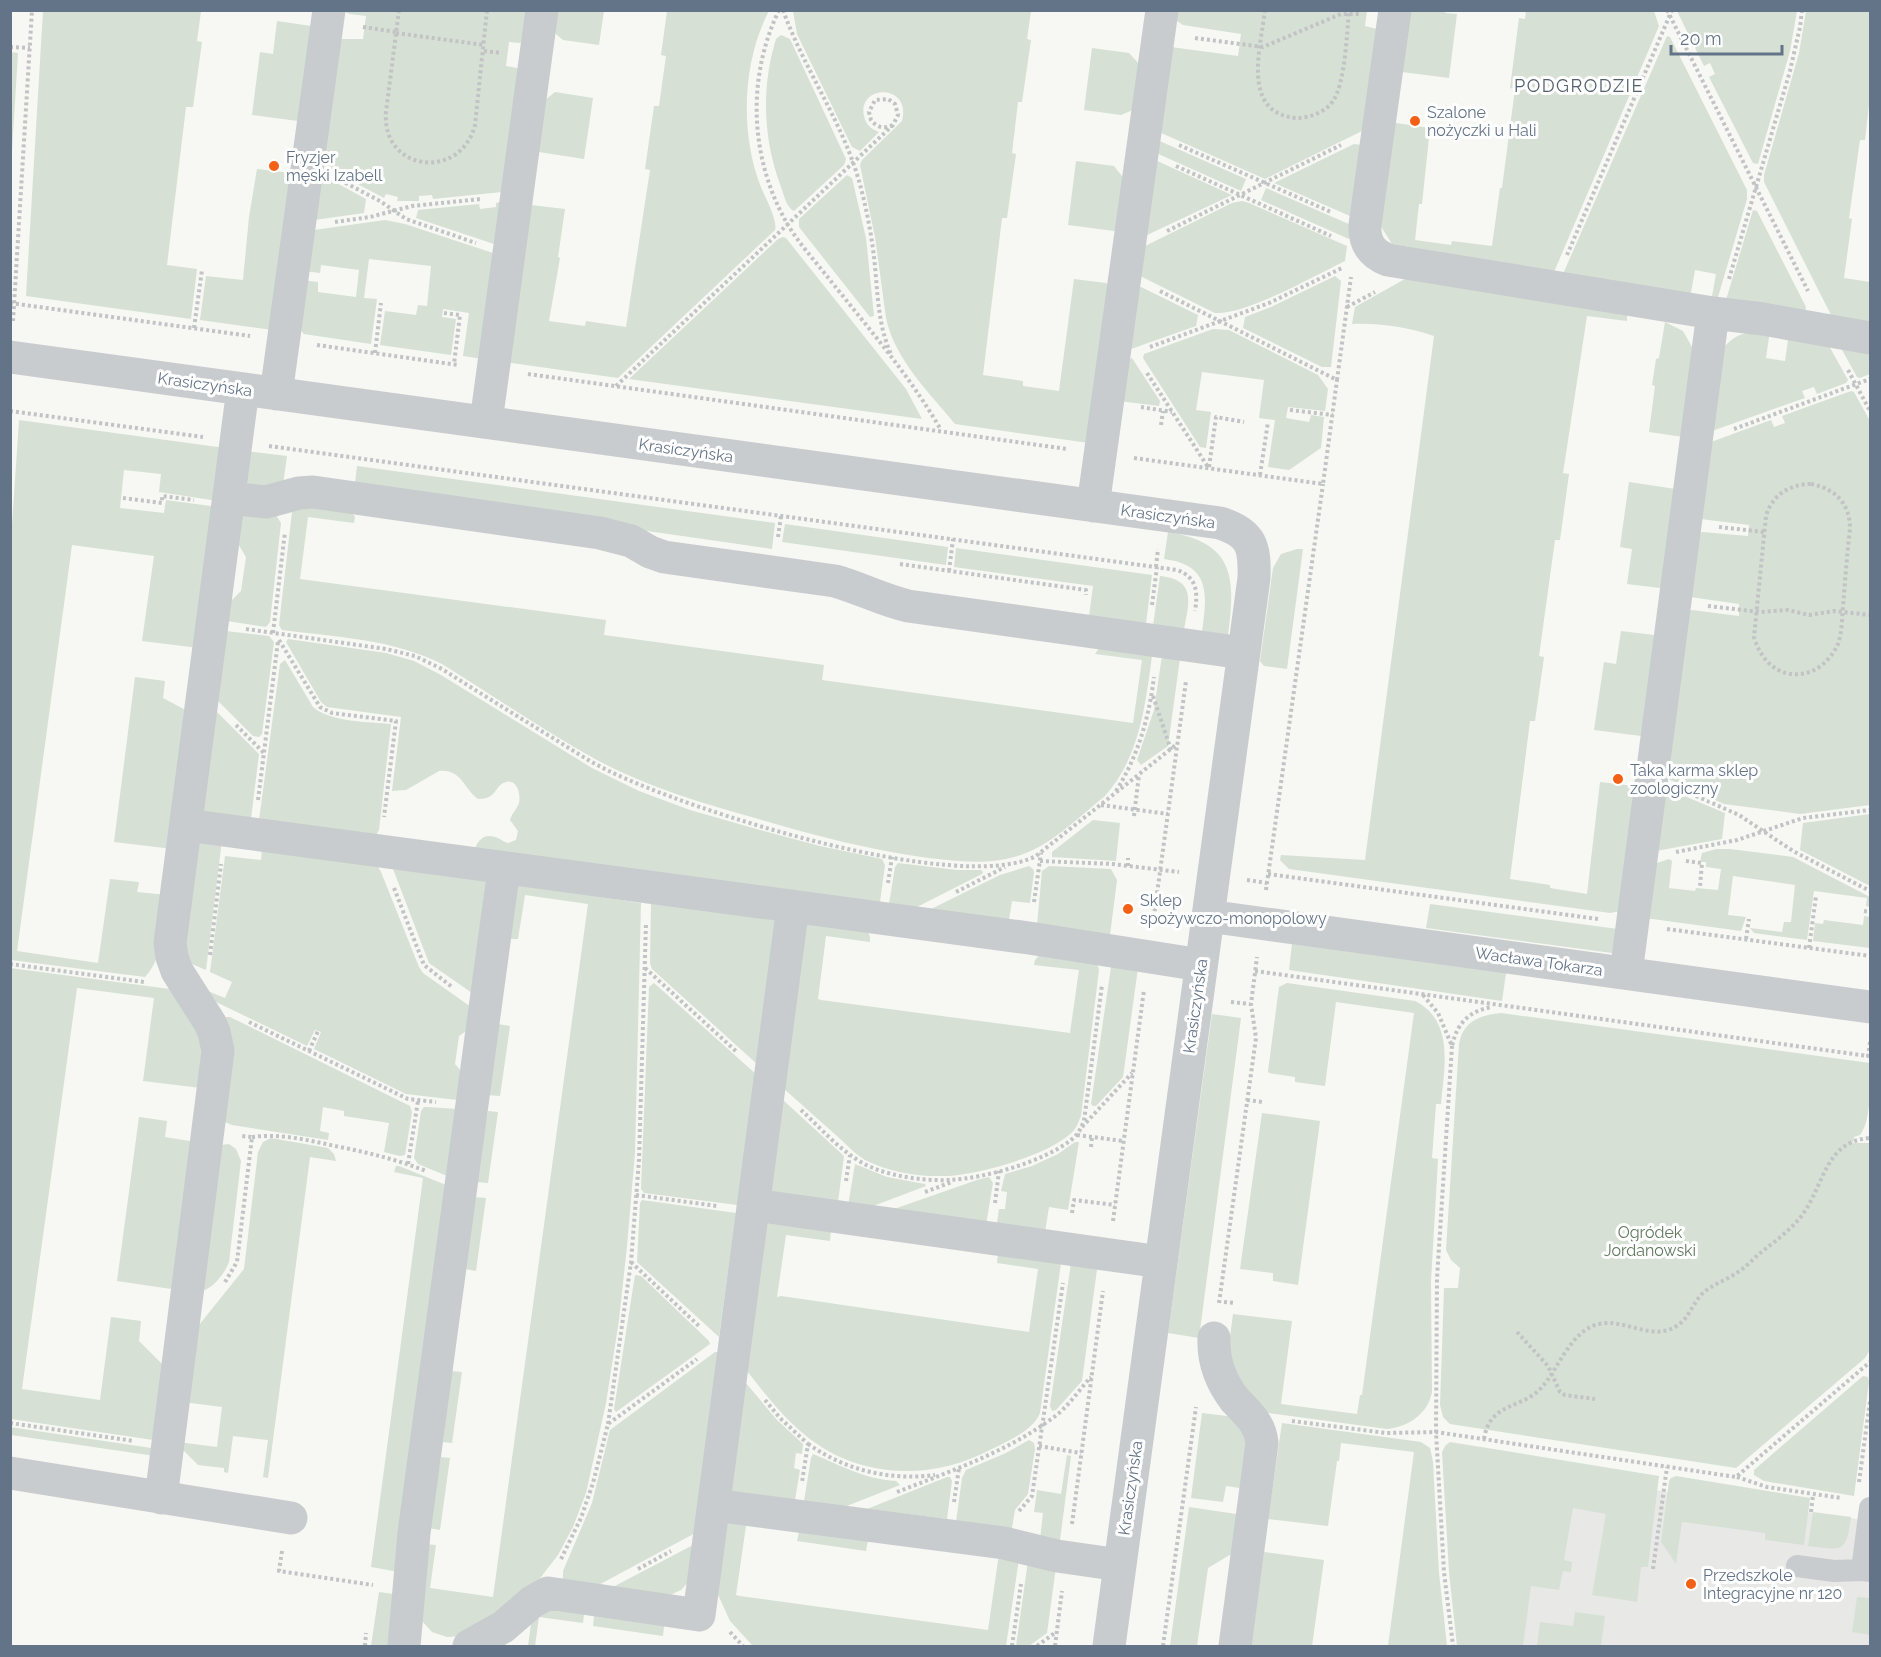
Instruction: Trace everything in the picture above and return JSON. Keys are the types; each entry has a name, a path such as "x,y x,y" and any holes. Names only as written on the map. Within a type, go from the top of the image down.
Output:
{"street":[{"path":"276,394 329,10"},
{"path":"486,422 542,10"},
{"path":"1381,13 1378,127 1365,247 1375,255 1388,260 1870,338"},
{"path":"1093,506 1101,453 1124,357 1127,262 1160,22"},
{"path":"1626,973 1696,442 1716,313"},
{"name":"Krasiczyńska","path":"10,357 1220,523 1247,537 1254,556 1254,567 1109,1647"},
{"path":"161,1497 218,1051 214,1032 175,966 170,948 243,389"},
{"path":"228,502 267,502 289,495 313,492 600,533 631,541 658,555 823,578 908,606 1243,652"},
{"path":"186,825 237,838 380,851 1029,938 1201,965"},
{"path":"404,1647 413,1542 504,868"},
{"path":"469,1647 503,1627 537,1598 548,1593 699,1614 712,1518 725,1351 753,1208 770,1082 802,908"},
{"name":"Wacława Tokarza","path":"1208,916 1870,1007"},
{"path":"753,1208 1161,1262"},
{"path":"1216,1353 1234,1398 1257,1423 1262,1449 1235,1647"},
{"path":"10,1473 289,1518"},
{"path":"712,1518 797,1515 1020,1546 1067,1558 1120,1565"}],"lane":[{"path":"1797,1566 1834,1571 1866,1571 1864,1499"}],"path":[{"path":"32,10 12,303 1323,484"},
{"path":"399,10 386,127 397,149 411,159 433,163 454,157 472,135 487,10"},
{"path":"781,10 852,164 862,194 871,237 881,324 895,362"},
{"path":"781,10 762,56 756,110 759,145 778,205 788,224 919,393 942,431"},
{"path":"1265,10 1257,78 1261,94 1277,112 1293,117 1305,117 1318,113 1332,103 1339,88 1349,11"},
{"path":"1667,10 1828,331"},
{"path":"1553,287 1672,10"},
{"path":"1716,313 1795,52 1802,10"},
{"path":"1160,22 1260,47 1269,46 1349,11 1381,13"},
{"path":"365,27 508,53"},
{"path":"10,47 30,48"},
{"path":"615,386 893,124 898,115 895,104 888,99 875,100 869,112 871,120 886,128 893,124"},
{"path":"1338,380 1220,321 1127,262 1240,195 1378,127"},
{"path":"1144,140 1265,183 1365,247"},
{"path":"1144,140 1240,195 1365,247"},
{"path":"308,162 374,198 406,219 509,254"},
{"path":"298,228 370,217 412,206 517,195"},
{"path":"1209,468 1124,357 1269,303 1365,247"},
{"path":"1266,894 1352,271 1365,247"},
{"path":"194,328 202,270"},
{"path":"375,353 381,303"},
{"path":"444,313 460,315 454,364"},
{"path":"1696,442 1870,379"},
{"path":"1290,410 1333,415"},
{"path":"10,411 1177,570 1191,577 1197,599 1152,693 1146,722 1135,754 1114,796"},
{"path":"1161,425 1163,411"},
{"path":"1209,468 1216,417 1244,422"},
{"path":"1260,475 1268,422"},
{"path":"293,458 294,450"},
{"path":"1812,484 1822,486 1837,495 1846,507 1850,524 1839,640 1832,654 1820,667 1805,674 1787,673 1770,664 1762,656 1754,637 1764,532 1770,506 1782,492 1790,487 1812,484"},
{"path":"273,633 289,495"},
{"path":"123,498 140,498 162,503 162,496 228,502"},
{"path":"1749,531 1764,532"},
{"path":"1739,610 1756,612 1788,610 1814,615 1842,611 1870,615"},
{"path":"212,624 273,633 279,637 320,707 332,713 396,721 380,851 424,964 430,971 485,1009"},
{"path":"279,637 386,649 415,656 442,669 595,764 632,782 701,808 774,830 857,851 948,864 981,866 1019,863 1041,853 1177,744"},
{"path":"195,1000 208,967 279,637"},
{"path":"1055,1647 1177,744 1175,643"},
{"path":"1152,693 1171,750"},
{"path":"1134,816 1139,775"},
{"path":"1651,777 1739,815 1793,851 1870,891"},
{"path":"1101,806 1168,814"},
{"path":"1640,860 1737,840 1803,818 1870,810"},
{"path":"1687,850 1686,862 1702,863 1700,886"},
{"path":"1128,858 1128,866"},
{"path":"1040,861 1160,870"},
{"path":"1268,874 1870,956"},
{"path":"548,1593 555,1570 581,1518 593,1483 608,1424 631,1262 639,1160 647,887"},
{"path":"1809,948 1816,896"},
{"path":"1864,911 1870,912"},
{"path":"1746,939 1749,919"},
{"path":"1078,1133 1085,1116 1106,951"},
{"path":"1163,1647 1199,1389 1216,1353 1256,1038 1251,1009 1258,951"},
{"path":"10,964 195,1000 228,1012 404,1098 472,1106"},
{"path":"645,968 850,1155 874,1168 907,1177 952,1180 999,1171 1039,1157 1064,1145 1078,1133 1133,1073"},
{"path":"1255,971 1869,1056 1870,1041"},
{"path":"1422,995 1438,1013 1452,1046"},
{"path":"1453,1647 1445,1584 1436,1432 1437,1278 1452,1046 1456,1030 1464,1019 1480,1009 1501,1006"},
{"path":"309,1051 318,1031"},
{"path":"1247,1100 1263,1102"},
{"path":"408,1164 418,1101"},
{"path":"1078,1133 1124,1141"},
{"path":"252,1137 281,1136 361,1152 408,1164 461,1186"},
{"path":"1091,1147 1092,1137"},
{"path":"1484,1439 1487,1426 1494,1415 1536,1392 1584,1331 1599,1324 1618,1324 1649,1332 1669,1330 1679,1325 1701,1294 1741,1270 1793,1226 1805,1210 1839,1149 1854,1140 1870,1138"},
{"path":"361,1152 362,1145"},
{"path":"1084,1201 1085,1194"},
{"path":"636,1196 753,1208"},
{"path":"1012,1647 1020,1546 1019,1512 1032,1496 1068,1249"},
{"path":"631,1262 725,1351 780,1418 808,1444 841,1463 879,1474 917,1476 945,1473"},
{"path":"1517,1332 1544,1361 1563,1394 1595,1399"},
{"path":"608,1424 725,1351"},
{"path":"1736,1477 1870,1362"},
{"path":"891,1494 998,1451 1059,1413 1092,1376"},
{"path":"1864,1499 1870,1401"},
{"path":"1257,1423 1263,1419 1272,1419 1386,1432 1436,1432 1736,1477 1767,1487 1846,1499"},
{"path":"10,1423 167,1446"},
{"path":"797,1515 808,1444"},
{"path":"1039,1446 1081,1453"},
{"path":"1653,1569 1666,1467"},
{"path":"1811,1512 1813,1494"},
{"path":"289,1518 279,1571 410,1590"},
{"path":"631,1572 712,1518"},
{"path":"1037,1647 1057,1632"},
{"path":"737,1641 740,1647"}],"shaded area":[{"name":"Przedszkole Integracyjne nr 120","path":"1528,1472 1870,1521 1870,1646 1503,1646"}],"green space":[{"path":"43,11 201,11 197,41 202,42 193,107 186,107 167,265 197,269 191,319 26,296"},
{"path":"341,11 530,11 526,39 520,43 509,42 506,66 517,68 522,73 502,192 433,199 432,195 419,196 419,201 397,201 398,197 386,194 384,198 318,163 336,39 363,39 366,16"},
{"path":"553,11 604,11 599,45 563,40 550,29"},
{"path":"667,11 769,11 760,30 749,73 747,118 753,161 772,213 775,230 618,378 505,362 531,205 565,209 558,257 560,258 549,321 585,326 586,321 626,327 650,170 645,169 654,106 659,106 666,56 661,55"},
{"path":"793,11 1031,11 1027,39 1031,40 1022,102 1018,102 1012,153 1016,154 1007,218 1002,218 983,375 1023,381 1023,386 1059,391 1074,279 1106,283 1111,287 1089,443 955,424 905,362 890,333 886,318 875,237 860,165 862,160 902,121 903,109 893,94 884,92 868,98 864,105 864,116 869,126 879,132 860,151 852,147 797,34"},
{"path":"1173,11 1367,11 1365,26 1377,29 1362,131 1265,179 1159,132 1171,47 1238,56 1241,34 1183,25 1177,21"},
{"path":"1406,11 1445,11 1445,13 1457,14 1449,78 1402,72"},
{"path":"1526,11 1654,11 1659,26 1554,272 1392,244 1380,225 1391,127 1396,123 1430,128 1422,204 1419,204 1415,240 1451,245 1452,241 1492,246 1515,89 1510,88 1519,18 1525,19"},
{"path":"1677,11 1797,11 1790,51 1758,164 1753,163 1709,77 1715,74 1710,63 1704,66"},
{"path":"1806,11 1870,11 1870,96 1865,140 1860,140 1849,218 1852,219 1844,278 1870,282 1870,328 1836,325 1764,182 1764,175 1799,53"},
{"path":"277,21 311,26 298,121 252,115 260,52 273,54"},
{"path":"781,35 790,39 846,159 844,165 794,211 789,207 775,169 766,113 771,57 776,39"},
{"path":"1667,36 1670,37 1747,190 1747,199 1718,297 1711,302 1716,274 1695,270 1690,298 1563,274"},
{"path":"1092,48 1129,53 1141,66 1135,109 1121,115 1084,110"},
{"path":"10,52 18,53 11,167"},
{"path":"555,92 593,98 584,159 539,152 540,104"},
{"path":"1155,139 1246,179 1241,191 1154,152"},
{"path":"1354,144 1361,145 1350,216 1274,183"},
{"path":"1155,160 1232,195 1145,236"},
{"path":"1076,161 1114,166 1125,180 1119,228 1114,231 1068,225"},
{"path":"257,169 291,173 273,330 200,320 206,276 243,280 249,217"},
{"path":"322,175 366,199 364,213 314,220"},
{"path":"847,175 852,178 866,238 874,316 870,317 799,227 799,219"},
{"path":"1266,188 1351,225 1349,239 1261,200"},
{"path":"1242,201 1347,246 1345,261 1262,301 1244,308 1215,313 1137,273 1141,248 1232,203"},
{"path":"500,202 494,244 416,218 418,210 479,204 480,209 496,207 496,203"},
{"path":"1753,210 1757,211 1806,307 1805,313 1726,300"},
{"path":"385,220 405,224 493,253 483,359 463,356 469,313 443,309 442,317 456,319 451,355 380,345 385,311 416,315 418,305 427,306 431,266 369,259 364,298 377,299 371,344 304,334 296,325 302,280 318,282 318,292 356,297 359,270 321,265 320,273 303,271 314,230"},
{"path":"783,237 906,389 922,419 629,379 778,239"},
{"path":"1412,275 1627,313 1627,321 1587,316 1563,473 1569,474 1560,540 1555,540 1539,656 1544,657 1535,721 1530,721 1510,879 1587,894 1600,782 1634,786 1637,790 1621,911 1610,913 1289,869 1280,860 1281,855 1365,860 1434,336 1393,326 1352,324 1355,307"},
{"path":"1335,276 1341,281 1331,367 1322,367 1243,328 1245,317"},
{"path":"1135,287 1141,287 1198,315 1196,326 1131,349"},
{"path":"1665,322 1683,331 1692,347 1683,437 1649,432 1655,386 1652,385"},
{"path":"1213,329 1229,330 1318,375 1328,389 1325,411 1288,407 1286,418 1309,422 1311,415 1324,417 1321,448 1289,470 1268,467 1275,420 1259,418 1264,380 1202,372 1196,410 1211,412 1206,448 1200,447 1143,358 1144,354"},
{"path":"1770,330 1766,358 1785,361 1789,333 1828,344 1848,380 1846,383 1817,394 1814,387 1802,391 1805,398 1712,431 1722,350 1737,336"},
{"path":"1870,347 1870,374 1857,377 1841,348"},
{"path":"1132,358 1160,401 1159,406 1119,401 1125,361"},
{"path":"1851,391 1854,392 1870,421 1870,805 1800,814 1724,804 1666,778 1687,612 1692,610 1739,616 1739,604 1690,597 1698,533 1748,536 1749,525 1701,519 1711,442 1771,420 1774,427 1785,423 1782,416"},
{"path":"19,420 225,448 218,501 159,492 161,474 124,470 120,508 164,513 166,500 218,507 199,648 142,641 154,556 72,545 17,951 98,963 110,879 139,882 137,892 167,895 160,949 152,969 145,977 11,960 10,555"},
{"path":"245,451 287,456 283,484 247,492"},
{"path":"357,466 775,523 772,549 522,513 355,483"},
{"path":"1629,482 1676,489 1665,585 1660,588 1627,584 1632,549 1620,547"},
{"path":"296,505 348,508 355,517 354,523 308,517 300,579 606,620 604,635 824,665 822,680 1133,723 1142,660 1095,654 1104,641 1153,648 1140,727 1126,764 1104,797 1062,832 1027,853 993,861 960,861 906,855 819,836 695,800 616,770 558,737 442,664 423,656 364,640 282,630 279,625 292,512"},
{"path":"238,515 276,515 281,523 270,622 266,627 227,621 224,608 241,591 246,557 234,537"},
{"path":"785,524 948,547 946,565 782,542"},
{"path":"1168,532 1191,537 1208,546 1220,556 1227,569 1231,584 1231,602 1227,643 1201,639 1204,587 1192,569 1164,559"},
{"path":"956,548 1152,575 1145,632 1088,624 1093,586 954,567"},
{"path":"1303,549 1287,669 1264,666 1260,661 1273,568 1281,554"},
{"path":"1160,576 1181,583 1186,589 1188,605 1183,636 1152,633"},
{"path":"226,631 269,636 274,642 262,734 259,737 253,736 215,698"},
{"path":"1621,631 1654,635 1657,641 1641,736 1594,730 1604,662 1616,664"},
{"path":"288,639 386,653 414,661 441,675 592,768 639,791 690,810 753,828 820,846 882,859 885,865 880,902 474,853 478,842 487,836 508,843 516,840 518,831 510,820 519,803 519,792 515,785 506,782 489,797 478,799 453,773 439,771 406,790 392,791 401,717 327,707 321,702 286,642"},
{"path":"1163,649 1181,651 1168,746 1141,765 1137,760 1154,710"},
{"path":"285,660 313,707 320,712 350,720 391,724 379,830 375,837 259,820 280,664"},
{"path":"135,677 165,681 163,698 191,713 173,849 114,842"},
{"path":"216,711 259,754 251,819 208,818 199,805"},
{"path":"1665,788 1725,813 1722,839 1656,851"},
{"path":"1870,814 1870,886 1800,850 1803,823"},
{"path":"1093,820 1120,823 1116,861 1052,857 1052,852"},
{"path":"222,840 206,970 180,959 196,843"},
{"path":"262,849 376,864 419,967 423,973 471,1007 473,1026 459,1036 455,1064 466,1077 457,1100 406,1094 314,1049 321,1032 315,1030 307,1046 214,1001 203,989 225,998 232,982 210,972 225,856 261,860"},
{"path":"1716,849 1793,857 1870,897 1870,907 1866,906 1867,898 1814,891 1807,940 1754,933 1750,928 1782,932 1784,922 1791,922 1795,885 1733,876 1728,915 1746,917 1741,931 1645,918 1654,864 1669,859 1672,861 1669,888 1695,891 1696,888 1718,890 1721,869 1706,867 1706,862 1700,862 1702,853"},
{"path":"898,863 983,872 909,911 889,904 895,867"},
{"path":"1029,866 1034,872 1030,903 1012,901 1008,926 931,909 1000,875"},
{"path":"1049,866 1111,869 1117,880 1109,943 1037,925 1042,871"},
{"path":"393,869 486,878 472,993 429,963"},
{"path":"515,884 641,903 635,1153 627,1246 619,1320 606,1403 586,1493 573,1527 558,1555 534,1586 462,1636 447,1637 432,1632 422,1621 426,1544 436,1545 430,1588 493,1597 588,904 525,895 518,939 511,939"},
{"path":"651,903 778,918 757,1064 652,969 650,963"},
{"path":"1430,904 1618,929 1612,953 1426,928"},
{"path":"1864,916 1870,917 1870,948 1813,941 1815,923 1823,924 1824,920 1863,925"},
{"path":"803,920 866,926 870,937 870,942 826,936 818,999 821,1000 1070,1033 1079,970 1034,965 1035,960 1043,951 1097,963 1099,970 1081,1116 1073,1131 1058,1143 1028,1157 959,1175 935,1176 904,1173 884,1168 858,1155 783,1088"},
{"path":"1292,944 1506,973 1502,1001 1289,970"},
{"path":"1111,967 1138,968 1123,1077 1096,1106 1093,1106 1091,1104"},
{"path":"10,968 170,989 203,1036 201,1088 143,1081 154,998 77,988 22,1389 100,1400 111,1317 141,1321 139,1341 162,1364 153,1440 11,1419"},
{"path":"654,983 757,1075 737,1205 644,1193 641,1189 649,987"},
{"path":"1287,983 1415,1001 1428,1010 1442,1033 1444,1076 1441,1104 1436,1104 1432,1158 1438,1159 1431,1281 1432,1392 1422,1413 1395,1428 1387,1429 1269,1413 1254,1405 1228,1368 1233,1314 1292,1321 1281,1404 1357,1414 1360,1395 1362,1395 1414,1013 1336,1002 1325,1086 1295,1082 1295,1077 1268,1071 1279,987"},
{"name":"Ogródek Jordanowski","path":"1501,1013 1870,1063 1870,1100 1866,1121 1864,1129 1860,1135 1854,1137 1853,1143 1870,1143 1870,1350 1865,1358 1736,1468 1450,1424 1443,1417 1440,1405 1444,1288 1458,1288 1460,1268 1451,1260 1446,1250 1459,1044 1464,1030 1474,1021 1486,1015"},
{"path":"1212,1014 1241,1018 1199,1338 1168,1333"},
{"path":"225,1017 230,1017 410,1106 412,1112 405,1155 384,1152 389,1123 344,1116 344,1111 323,1107 320,1131 329,1133 328,1140 225,1122"},
{"path":"498,1024 510,1026 500,1096 487,1095"},
{"path":"783,1100 844,1156 838,1202 767,1195"},
{"path":"424,1107 457,1109 447,1176 418,1164 414,1158 421,1111"},
{"path":"488,1111 498,1112 488,1183 476,1182"},
{"path":"1262,1113 1320,1121 1298,1285 1273,1281 1273,1273 1240,1269"},
{"path":"139,1117 167,1121 165,1137 196,1142 178,1290 117,1281"},
{"path":"271,1138 328,1148 334,1154 336,1161 310,1157 268,1478 263,1477 268,1440 233,1436 228,1473 224,1472 224,1468 198,1465 178,1442 217,1447 222,1407 183,1402 195,1330 244,1269 258,1152 263,1142"},
{"path":"1075,1142 1079,1142 1068,1210 1049,1207 1045,1232 997,1223 999,1209 1005,1209 1007,1192 1001,1191 1005,1174 1032,1166 1058,1154"},
{"path":"229,1144 236,1149 241,1161 229,1262 218,1280 209,1288 201,1291 221,1145"},
{"path":"855,1164 887,1177 926,1186 860,1211 848,1206"},
{"path":"396,1166 446,1185 399,1572 371,1567 423,1178 394,1172"},
{"path":"989,1177 993,1183 986,1225 894,1209 977,1180"},
{"path":"473,1197 486,1198 476,1271 465,1269"},
{"path":"642,1200 736,1213 719,1337 637,1262"},
{"path":"763,1223 831,1231 830,1241 786,1235 777,1297 1029,1332 1038,1269 997,1263 998,1254 1061,1263 1040,1413 1036,1420 1018,1435 967,1460 944,1467 920,1470 895,1471 848,1460 826,1450 805,1435 767,1397 747,1371"},
{"path":"1098,1262 1082,1381 1056,1410 1052,1411 1050,1406 1071,1263"},
{"path":"635,1275 641,1276 710,1344 616,1412 614,1409"},
{"path":"715,1352 720,1352 699,1531 593,1588 563,1581 563,1571 592,1503 610,1430"},
{"path":"451,1371 462,1372 452,1443 443,1442"},
{"path":"1863,1376 1868,1377 1869,1382 1854,1496 1764,1481 1754,1475 1754,1470"},
{"path":"745,1382 777,1420 803,1444 802,1454 796,1453 794,1468 800,1470 795,1500 731,1496"},
{"path":"1202,1413 1235,1417 1253,1447 1247,1489 1226,1486 1223,1502 1191,1498"},
{"path":"1282,1423 1421,1442 1430,1448 1447,1646 1388,1646 1414,1452 1341,1443 1328,1526 1268,1519"},
{"path":"10,1427 158,1449 155,1456 11,1435"},
{"path":"1029,1440 1034,1443 1035,1449 1028,1494 1015,1510 1011,1534 956,1522 962,1478 966,1470 1006,1453"},
{"path":"1450,1442 1659,1476 1648,1567 1641,1567 1637,1602 1592,1595 1606,1514 1573,1508 1564,1560 1572,1562 1571,1572 1563,1571 1559,1590 1531,1586 1523,1646 1457,1646 1449,1572 1442,1452"},
{"path":"813,1454 853,1471 874,1478 896,1481 900,1485 834,1511 804,1501"},
{"path":"1067,1455 1071,1456 1059,1548 1040,1540 1043,1513 1034,1512 1037,1490 1061,1494"},
{"path":"441,1457 450,1458 440,1530 429,1528"},
{"path":"1676,1476 1810,1498 1804,1545 1765,1540 1765,1533 1682,1522 1676,1564 1661,1542 1669,1481"},
{"path":"950,1477 952,1481 947,1519 867,1509"},
{"path":"1189,1507 1243,1515 1238,1550 1208,1568 1197,1646 1170,1646"},
{"path":"1813,1512 1851,1517 1847,1538 1841,1547 1808,1546"},
{"path":"722,1515 747,1519 736,1595 740,1596 988,1630 999,1554 1019,1559 1006,1646 753,1646 730,1621 715,1588"},
{"path":"799,1532 868,1540 866,1551 797,1541"},
{"path":"693,1545 691,1579 681,1590 670,1595 613,1587"},
{"path":"1264,1552 1324,1560 1312,1646 1251,1646"},
{"path":"1028,1561 1056,1567 1047,1633 1029,1646 1016,1646"},
{"path":"379,1592 401,1595 394,1646 371,1646"},
{"path":"1857,1597 1870,1598 1870,1635 1852,1632"},
{"path":"580,1609 584,1615 583,1623 539,1617 535,1646 528,1646 531,1624 541,1610"},
{"path":"1575,1612 1605,1616 1601,1646 1537,1646 1540,1622 1573,1626"},
{"path":"594,1616 664,1626 663,1636 593,1626"}],"place":[{"name":"Szalone nożyczki u Hali","path":"1415,121"},
{"name":"Fryzjer męski Izabell","path":"274,166"},
{"name":"Taka karma sklep zoologiczny","path":"1618,779"},
{"name":"Sklep spożywczo-monopolowy","path":"1128,909"},
{"name":"Przedszkole Integracyjne nr 120","path":"1691,1584"}],"district":[{"name":"PODGRODZIE","path":"1579,86"}]}
